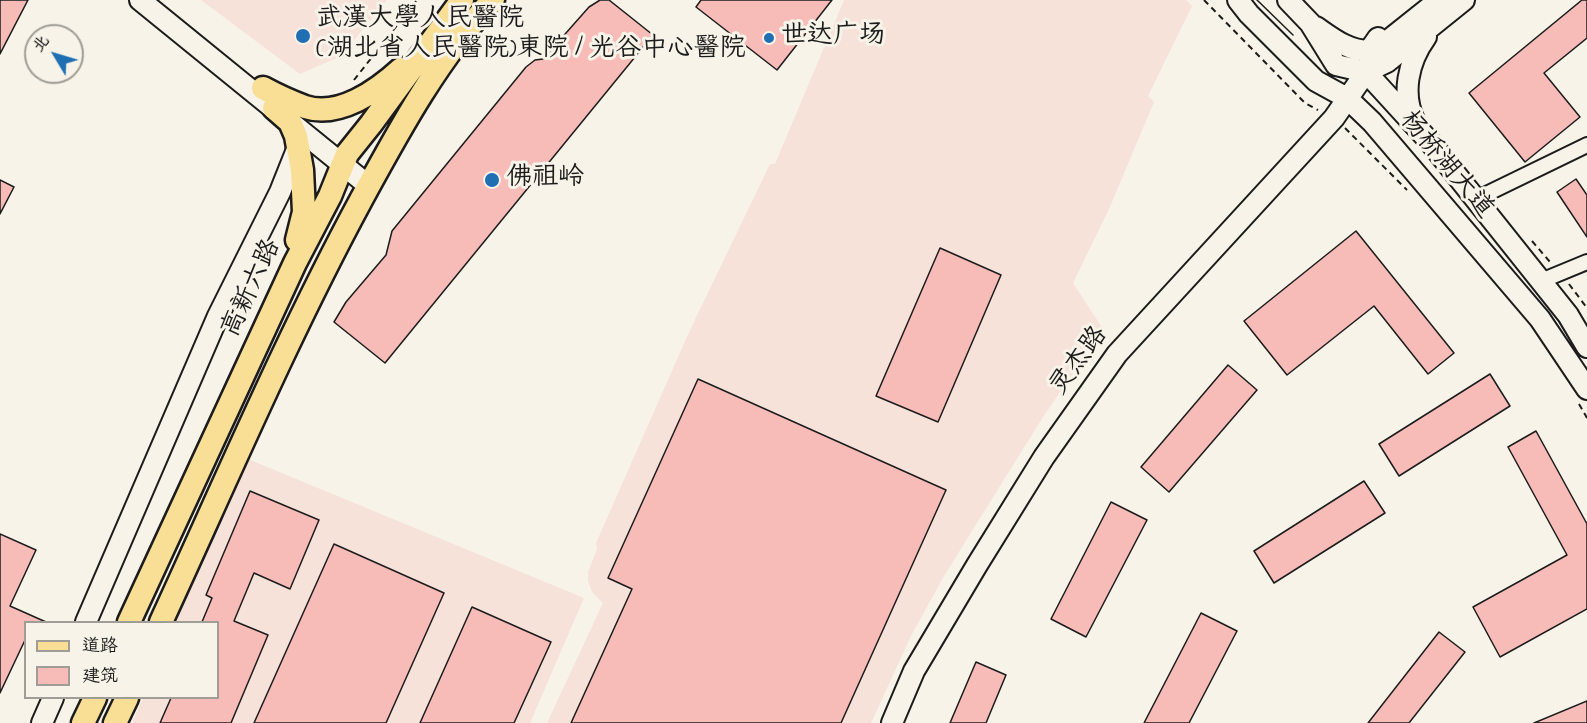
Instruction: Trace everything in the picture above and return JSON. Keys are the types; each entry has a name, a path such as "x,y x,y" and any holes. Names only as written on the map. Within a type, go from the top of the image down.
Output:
{"main road":[{"path":"140,0 290,122 302,170 304,212 288,278"},
{"path":"155,0 371,180"},
{"name":"高新六路","path":"129,621 288,278 330,196 345,159 462,0"},
{"path":"161,621 322,272 371,180 395,137 444,61 493,0"},
{"name":"杨桥湖大道","path":"1238,0 1316,81 1347,98 1372,122 1540,319 1582,395"},
{"path":"1288,0 1310,23 1334,40 1358,51 1369,51 1381,33 1464,0"},
{"path":"1421,132 1409,109 1408,73 1435,10"},
{"name":"灵杰路","path":"892,723 914,671 983,555 1044,457 1117,354 1334,118 1366,72 1375,51 1435,10"},
{"path":"1266,30 1287,44 1300,48 1307,46 1311,39 1310,23"},
{"path":"1310,23 1336,65 1366,72"},
{"path":"263,88 307,108 332,109 358,100 386,82 431,42"},
{"name":"杨桥湖大道","path":"1366,72 1421,132 1476,199 1568,315 1587,347"},
{"path":"273,108 345,159"},
{"path":"86,621 218,316 280,192 298,147"},
{"path":"42,723 53,699"},
{"path":"83,723 95,699"},
{"path":"115,723 127,699"}],"street":[{"path":"1476,199 1587,145"},
{"path":"1541,280 1587,262"}],"path":[{"path":"354,81 417,0"},
{"path":"1204,0 1305,103 1334,118 1410,193"},
{"path":"1582,395 1587,418"}],"shaded area":[{"name":"武漢大學人民醫院 (湖北省人民醫院)東院 / 光谷中心醫院","path":"201,0 387,0 341,56 300,74"},
{"path":"844,0 1186,0 1192,6 1148,96 1154,102 1109,209 1073,283 1103,329 1043,417 944,576 911,636 871,723 547,723 603,603 592,592 588,581 588,572 597,549 596,543 690,330 770,164 775,164"},
{"path":"248,459 584,598 530,723 132,723 143,699 219,699 219,621 176,621"}],"building":[{"path":"0,0 28,0 0,54"},
{"name":"佛祖岭","path":"600,0 609,0 653,35 385,363 334,322 346,302 386,255 392,231 526,67 535,60 543,59 589,7"},
{"name":"世达广场","path":"701,0 832,0 777,70 696,7"},
{"path":"1582,0 1587,0 1587,38 1544,73 1580,117 1525,162 1469,93"},
{"path":"1576,179 1587,195 1587,237 1557,192"},
{"path":"0,180 14,187 0,214"},
{"path":"1356,231 1454,353 1428,374 1374,306 1287,375 1244,321"},
{"path":"940,248 1001,275 938,422 876,396"},
{"path":"1228,365 1257,390 1169,492 1141,467"},
{"path":"1490,374 1510,406 1399,476 1379,444"},
{"path":"698,379 946,490 841,723 571,723 632,589 608,578"},
{"path":"1536,431 1587,524 1587,609 1500,657 1473,607 1567,555 1508,447"},
{"path":"1364,481 1385,513 1274,583 1254,551"},
{"path":"250,491 319,520 290,589 254,573 234,621 268,635 231,723 160,723 171,699 219,699 219,621 202,621 212,598 206,595"},
{"path":"1111,502 1147,520 1086,637 1051,619"},
{"path":"0,534 36,550 10,606 44,621 24,621 24,642 0,693"},
{"path":"334,544 444,593 386,723 254,723"},
{"path":"472,607 551,642 514,723 420,723"},
{"path":"1201,613 1237,631 1189,723 1144,723"},
{"path":"1439,632 1465,652 1409,723 1368,723"},
{"path":"976,662 1006,675 986,723 950,723"},
{"path":"1587,701 1587,723 1534,723"}],"tram line":[{"path":"1257,0 1293,35"}],"place":[{"name":"武漢大學人民醫院 (湖北省人民醫院)東院 / 光谷中心醫院","path":"303,36"},
{"name":"世达广场","path":"769,38"},
{"name":"佛祖岭","path":"492,180"}]}
